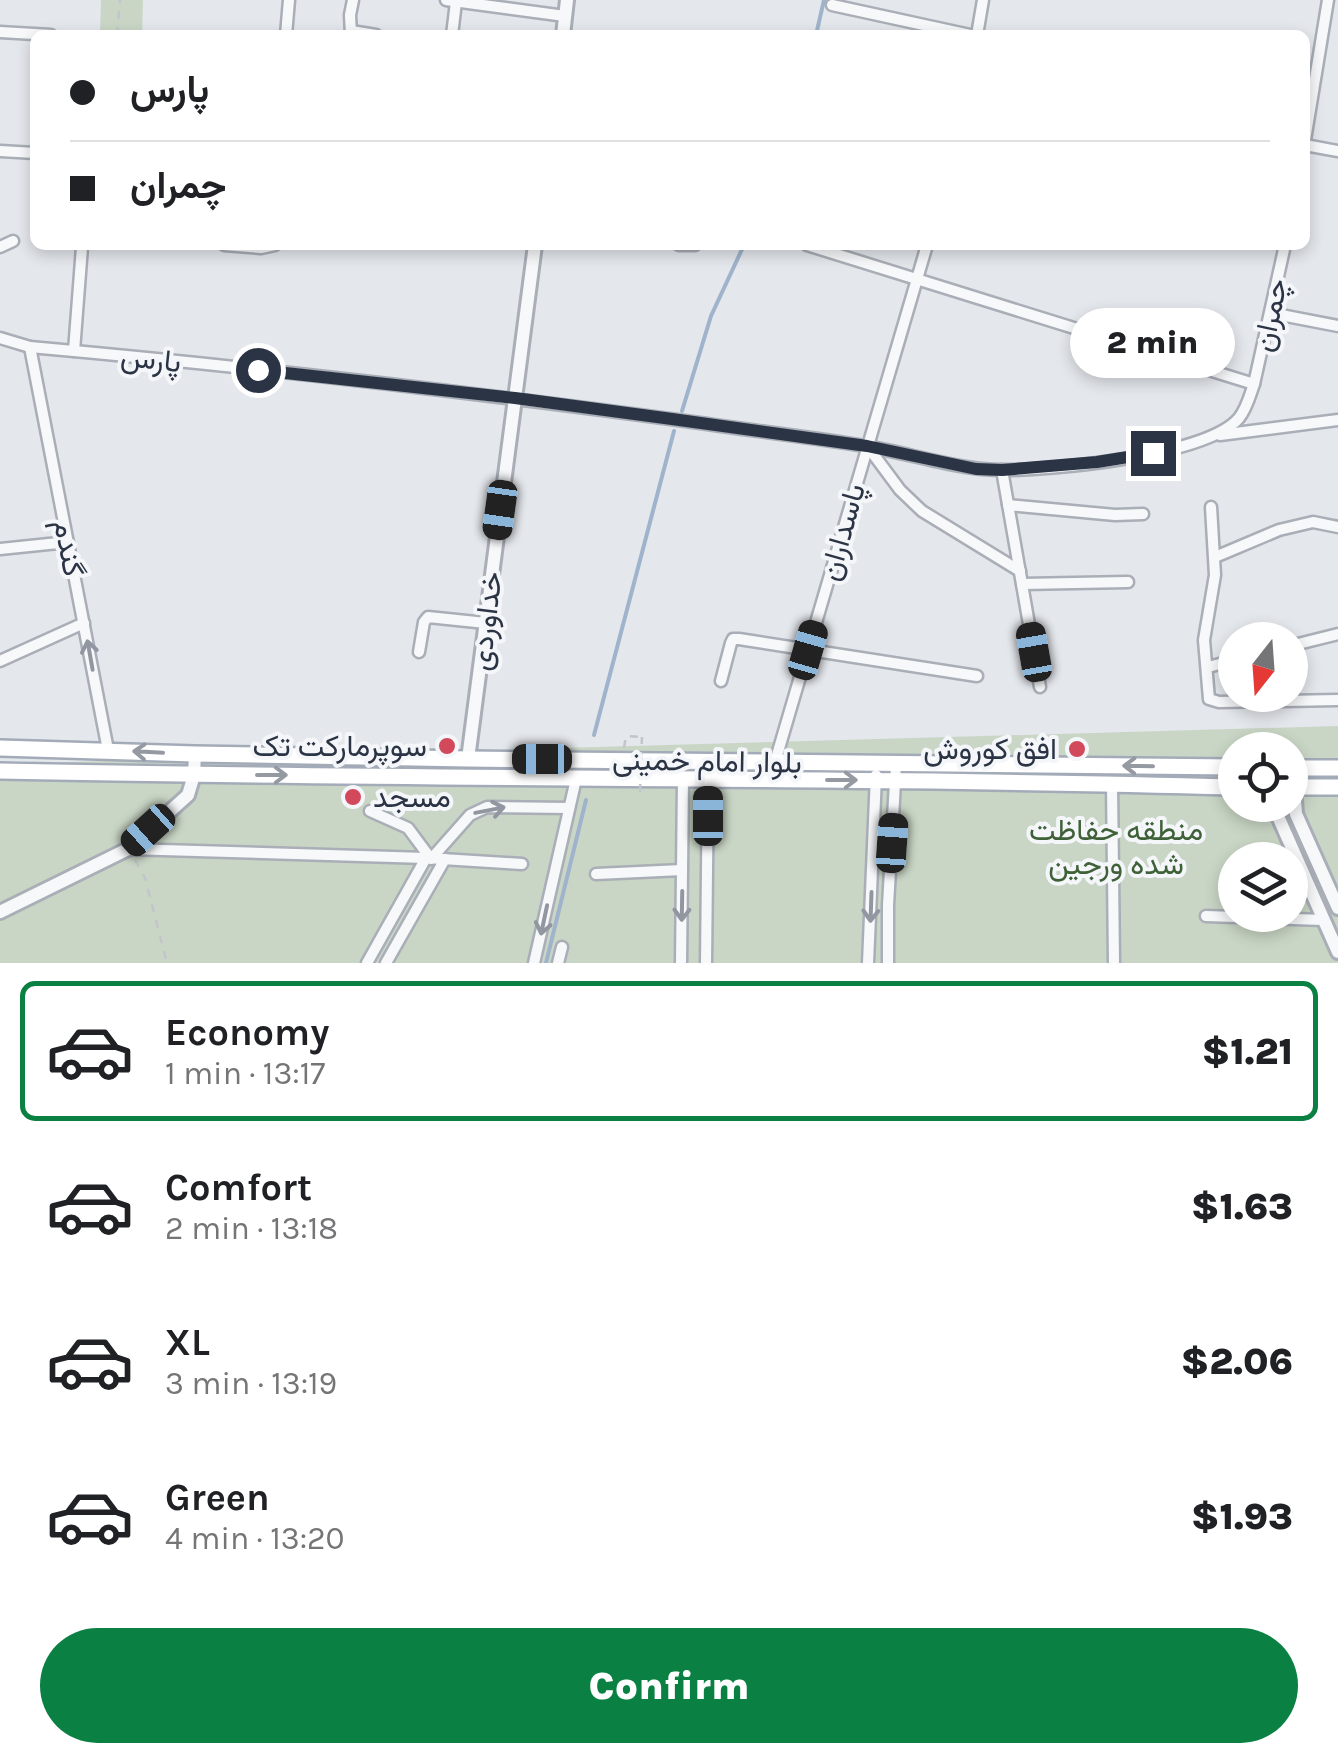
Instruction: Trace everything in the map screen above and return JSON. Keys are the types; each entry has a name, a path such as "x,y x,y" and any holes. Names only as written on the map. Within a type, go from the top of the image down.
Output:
{"main road":[{"name":"بلوار امام خمینی","path":"0,748 775,762 876,772 1218,786"},
{"name":"بلوار امام خمینی","path":"896,773 1218,767"},
{"path":"1308,768 1338,768"},
{"name":"بلوار امام خمینی","path":"0,771 576,779 708,779 876,772"},
{"path":"1308,788 1338,787"}],"street":[{"path":"286,30 289,0"},
{"path":"351,30 352,0"},
{"path":"563,30 567,0"},
{"path":"975,30 984,0"},
{"path":"1310,89 1328,0"},
{"path":"452,30 451,1 565,16"},
{"path":"832,4 951,30"},
{"path":"0,32 30,34"},
{"path":"1310,143 1338,151"},
{"path":"0,152 30,153"},
{"path":"0,248 13,241"},
{"path":"74,350 82,250"},
{"name":"خداوردی","path":"468,759 534,250"},
{"path":"823,250 1254,384"},
{"name":"پاسداران","path":"775,762 926,250"},
{"name":"چمران","path":"1215,436 1238,420 1254,384 1284,250"},
{"path":"1271,313 1338,326"},
{"name":"پارس","path":"0,338 30,346 515,398 867,446"},
{"name":"گندم","path":"30,346 108,750"},
{"path":"867,446 976,469 1002,470 1097,462 1181,448 1215,436 1338,420"},
{"path":"867,446 900,490 922,511 1020,570"},
{"path":"1002,470 1040,687"},
{"path":"1008,505 1143,514"},
{"path":"1211,507 1215,575 1204,640 1209,699 1338,700"},
{"path":"1215,558 1279,530 1313,522 1338,527"},
{"path":"0,549 68,542"},
{"path":"1022,584 1128,582"},
{"path":"419,652 428,617 486,623"},
{"path":"0,661 84,623"},
{"path":"1308,642 1338,634"},
{"path":"721,681 733,639 977,676"},
{"path":"1208,667 1218,664"},
{"path":"0,912 128,848 188,794 195,754"},
{"path":"868,963 876,772"},
{"path":"888,963 896,773"},
{"path":"534,963 576,779"},
{"path":"681,963 683,779"},
{"path":"706,963 708,779"},
{"path":"1112,784 1114,963"},
{"path":"366,963 428,858 470,815 487,807 568,808"},
{"path":"370,810 408,828 428,858"},
{"path":"1281,822 1338,952"},
{"path":"1300,822 1338,908"},
{"path":"128,848 522,864"},
{"path":"386,963 444,860"},
{"path":"596,874 682,870"},
{"path":"1206,916 1324,920"},
{"path":"558,963 562,947"}],"path":[{"path":"117,30 120,0"},
{"path":"626,736 642,737 640,792"},
{"path":"128,848 145,878 166,963"},
{"path":"1070,873 1113,874"}],"green space":[{"path":"101,0 143,0 142,30 100,30"},
{"name":"منطقه حفاظت شده ورجین","path":"1338,726 1338,963 0,963 0,764"}],"waterway":[{"path":"817,30 824,0"},
{"path":"682,411 711,316 742,250"},
{"path":"594,735 674,431"},
{"path":"546,963 586,800"}],"place":[{"name":"سوپرمارکت تک","path":"447,746"},
{"name":"افق کوروش","path":"1077,749"},
{"name":"مسجد","path":"353,797"}],"route":[{"path":"258,370 672,419 867,446 976,469 1097,462 1153,453"}]}
